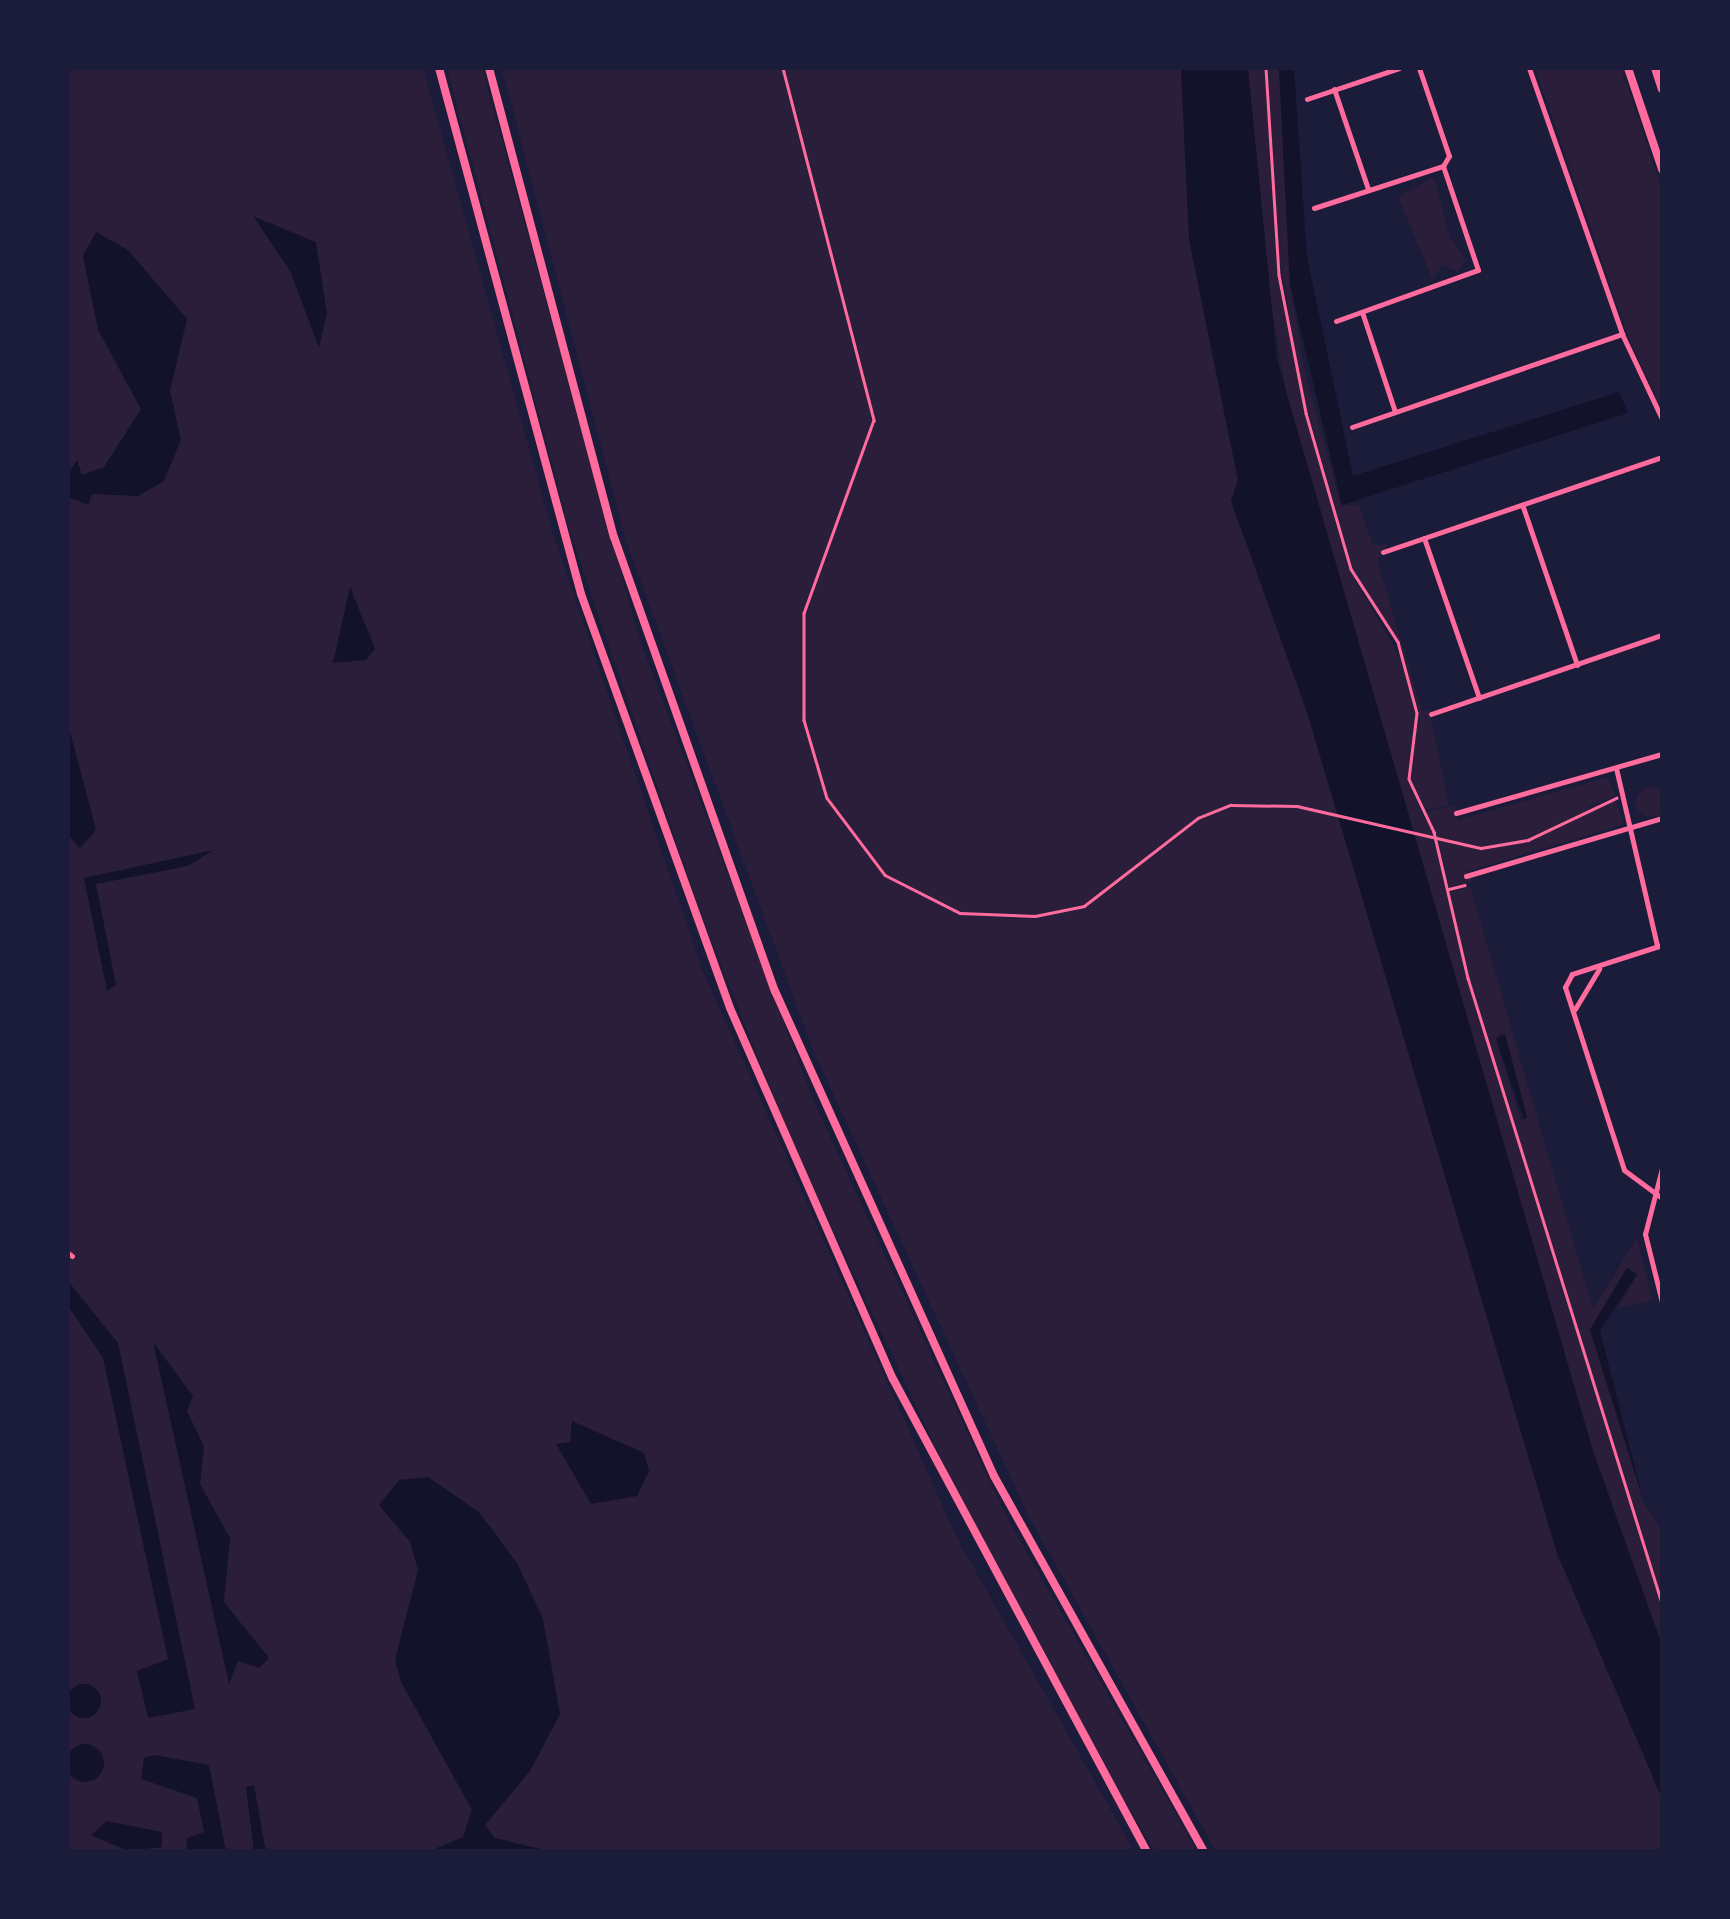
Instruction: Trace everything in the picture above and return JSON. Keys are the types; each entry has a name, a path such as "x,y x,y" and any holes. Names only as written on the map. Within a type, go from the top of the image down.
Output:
{"main road":[{"path":"438,68 572,562 730,1008 893,1380 1147,1852"},
{"path":"489,68 614,538 782,1006 994,1476 1204,1852"},
{"path":"1628,68 1662,169"},
{"path":"1655,68 1662,89"}],"street":[{"path":"1307,99 1400,68"},
{"path":"1314,208 1443,166 1449,156 1419,68"},
{"path":"1529,68 1622,334 1662,419"},
{"path":"1334,90 1368,189"},
{"path":"1336,321 1478,270 1443,166"},
{"path":"1362,312 1395,412"},
{"path":"1352,427 1622,334"},
{"path":"1383,552 1662,457"},
{"path":"1522,506 1577,664"},
{"path":"1424,538 1479,698"},
{"path":"1431,714 1662,636"},
{"path":"1456,813 1662,754"},
{"path":"1616,768 1634,826 1660,946 1599,969 1572,974 1565,986 1624,1170 1662,1198"},
{"path":"1466,876 1662,818"},
{"path":"1575,1009 1599,969"},
{"path":"1662,1168 1650,1192 1646,1250 1662,1297"}],"path":[{"path":"783,68 874,409 868,456 810,592 801,637 808,749 827,798 897,885 942,908 996,918 1084,906 1198,818 1256,803 1472,848 1528,840 1620,796"},
{"path":"1266,68 1276,247 1299,382 1344,553 1402,656 1418,712 1407,772 1448,890 1662,1603"},
{"path":"1448,890 1475,882"}],"shaded area":[{"path":"68,68 423,68 553,534 701,967 958,1540 1134,1851 68,1851"},
{"path":"447,68 482,68 638,635 813,1100 1006,1516 1197,1851 1155,1851 1110,1776 978,1537 794,1147 705,926 570,532"},
{"path":"502,68 1181,68 1189,239 1238,481 1231,501 1307,712 1557,1553 1662,1798 1662,1851 1216,1851 1029,1517 813,1050 626,541"},
{"path":"1181,68 1248,68 1277,360 1593,1451 1662,1645 1662,1798 1557,1553 1307,712 1231,501 1238,480 1189,239"},
{"path":"1248,68 1265,68 1278,275 1305,413 1349,570 1400,657 1416,713 1407,780 1434,838 1467,978 1662,1606 1662,1645 1593,1451 1290,414 1258,230"},
{"path":"1268,68 1279,68 1290,285 1304,368 1341,505 1359,505 1373,545 1388,545 1377,560 1422,711 1429,710 1449,804 1434,809 1422,810 1408,771 1419,712 1399,642 1352,569 1300,382 1278,247"},
{"path":"1279,68 1294,68 1307,257 1353,476 1619,392 1628,413 1342,505 1290,285"},
{"path":"1535,68 1621,68 1662,189 1662,409 1629,339"},
{"path":"1434,177 1450,237 1466,259 1457,272 1442,265 1433,280 1398,197"},
{"path":"253,216 316,242 327,314 319,347 290,271"},
{"path":"96,232 128,250 187,319 170,391 181,440 164,481 138,496 92,494 88,505 68,497 68,474 77,460 82,475 104,467 141,409 98,330 83,256"},
{"path":"350,587 375,649 366,660 333,663"},
{"path":"68,724 96,830 80,848 68,835"},
{"path":"1608,777 1615,796 1583,810 1616,801 1624,824 1466,872 1475,881 1449,887 1424,813 1456,805 1458,820"},
{"path":"1651,787 1665,796 1666,802 1657,816 1651,817 1637,808 1636,802 1645,788"},
{"path":"214,850 188,866 96,884 116,985 107,991 84,878"},
{"path":"1470,886 1593,1309 1637,1238 1652,1300 1618,1308 1637,1275 1627,1268 1593,1324 1644,1503 1662,1529 1662,1599 1469,977 1450,892","holes":["1501,1032 1527,1117 1521,1120 1496,1039"]},
{"path":"1505,1034 1527,1117 1524,1120 1496,1039"},
{"path":"1627,1268 1637,1274 1600,1331 1644,1503 1590,1330"},
{"path":"68,1281 118,1343 195,1709 148,1718 137,1671 168,1659 103,1358 68,1306"},
{"path":"153,1342 193,1396 187,1411 204,1447 200,1484 230,1538 224,1602 269,1658 259,1668 238,1661 229,1684"},
{"path":"572,1421 644,1453 649,1471 637,1496 591,1504 556,1444 570,1442"},
{"path":"428,1477 479,1512 517,1563 543,1619 560,1714 530,1771 485,1825 495,1838 549,1851 430,1851 463,1837 472,1810 401,1682 395,1660 418,1570 410,1542 379,1505 399,1480"},
{"path":"84,1684 96,1689 101,1701 96,1713 84,1718 72,1713 67,1701 72,1689"},
{"path":"85,1744 99,1749 104,1763 99,1777 85,1782 71,1777 66,1763 71,1749"},
{"path":"154,1755 209,1765 226,1851 186,1849 187,1838 204,1832 197,1798 141,1779 144,1758"},
{"path":"254,1785 266,1851 254,1851 246,1787"},
{"path":"107,1821 162,1832 162,1847 128,1851 91,1835"}]}
